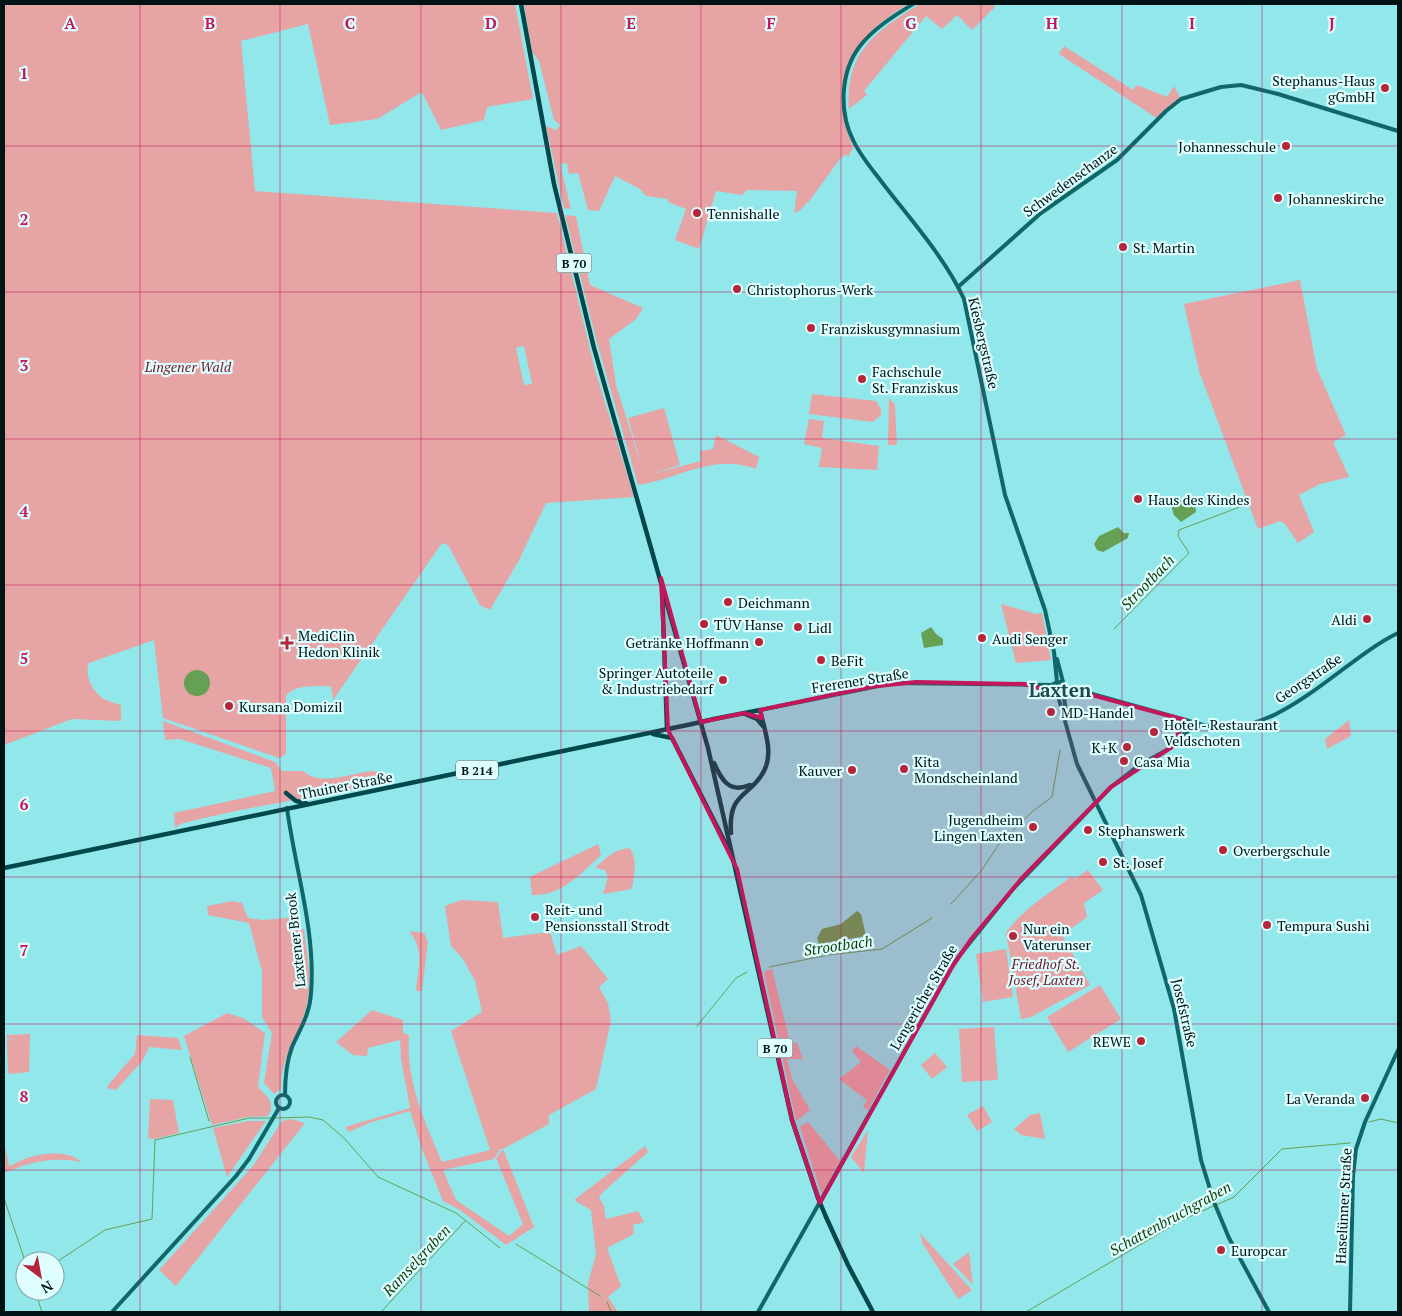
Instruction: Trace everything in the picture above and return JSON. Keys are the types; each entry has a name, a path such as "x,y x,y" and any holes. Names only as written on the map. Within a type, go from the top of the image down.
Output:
{"main road":[{"name":"B 70","path":"521,4 554,184 594,348 708,748 737,869 797,1142 826,1217 848,1265 873,1312"},
{"path":"661,578 668,729"},
{"path":"732,847 732,811 739,797 764,771 767,762 768,744 760,710"},
{"name":"B 214","path":"744,713 760,710"},
{"path":"744,713 758,719 764,728"},
{"name":"Thuiner Straße","path":"4,868 744,713"},
{"path":"675,728 672,738 722,834 737,869"},
{"name":"B 214","path":"649,734 665,735 672,738"},
{"path":"708,748 724,782 739,788 753,784"},
{"path":"286,793 296,801 310,804"}],"street":[{"name":"Kiesbergstraße","path":"913,4 878,27 859,47 847,72 843,99 844,114 858,149 958,287 968,311 1007,503 1042,599 1063,682"},
{"name":"Schwedenschanze","path":"958,287 1040,213 1118,160 1166,111 1181,99 1221,87 1241,85 1278,94 1398,131"},
{"name":"Georgstraße","path":"1207,726 1225,727 1251,723 1284,710 1308,695 1371,648 1398,633"},
{"name":"Kiesbergstraße","path":"1054,652 1056,683"},
{"name":"Frerener Straße","path":"760,710 893,683 1024,684 1063,682"},
{"path":"1063,682 1066,691"},
{"path":"1056,683 1053,690 1058,696 1066,691 1088,694 1207,726"},
{"name":"Frerener Straße","path":"1024,684 1053,690"},
{"name":"Josefstraße","path":"1066,691 1066,722"},
{"name":"Josefstraße","path":"1058,696 1072,750 1136,884 1169,989 1183,1051 1201,1160 1216,1208 1229,1238 1269,1312"},
{"name":"Lengericher Straße","path":"758,1312 952,967 1012,889 1127,774 1168,750 1177,739 1185,720"},
{"path":"1177,739 1194,727 1207,726"},
{"name":"Laxtener Brook","path":"285,1096 287,1064 308,1012 312,980 308,928 287,808"},
{"name":"Haselünner Straße","path":"1350,1312 1353,1176 1356,1149 1365,1122 1398,1050"},
{"path":"285,1096 289,1100 289,1106 279,1108 276,1104 277,1098 285,1096"},
{"path":"112,1312 236,1176 249,1159 279,1108"}],"highlighted area":[{"path":"661,578 701,722 744,713 762,718 760,710 869,687 916,682 1024,684 1059,693 1088,694 1185,720 1172,747 1111,787 1022,878 972,938 952,967 820,1203 792,1120 737,869 668,730"}],"green space":[{"name":"Lingener Wald","path":"4,4 515,4 533,99 487,107 484,120 441,130 422,92 377,119 330,125 308,24 241,41 255,191 557,213 595,370 634,497 546,503 519,560 490,610 480,605 448,545 442,543 333,700 331,686 301,687 286,696 286,754 279,758 163,718 154,640 89,663 88,677 92,686 103,698 121,705 121,721 72,719 4,745","holes":["524,346 532,384 524,385 516,348"]},
{"path":"524,4 908,4 870,32 849,64 844,82 843,102 846,124 853,148 848,157 846,154 840,159 810,200 799,211 794,213 797,191 747,190 742,195 716,191 699,249 675,240 686,209 668,202 668,199 646,196 640,189 615,176 599,211 588,210 578,173 569,174 567,163 560,164 571,209 564,208 546,126 556,130 560,125 554,120 539,61 532,52"},
{"path":"920,4 992,4 995,7 972,30 957,15 942,29 926,16 864,91 867,95 849,109 849,89 852,72 866,45 890,24"},
{"path":"1064,46 1133,90 1137,85 1167,97 1174,86 1180,97 1158,119 1059,54"},
{"path":"565,215 576,216 590,285 643,308 636,319 609,339 616,385 643,471 628,418 664,408 680,465 652,474 701,461 700,451 713,449 716,435 759,457 756,469 740,465 710,465 638,485 596,339"},
{"path":"1300,280 1317,369 1346,435 1333,442 1349,477 1320,484 1299,495 1314,532 1298,543 1285,524 1280,521 1258,529 1199,371 1184,304"},
{"path":"812,394 876,401 881,409 881,415 873,422 809,414"},
{"path":"889,398 895,405 897,445 888,445"},
{"path":"809,419 824,421 822,438 879,446 877,470 819,467 822,448 804,444"},
{"path":"1001,604 1036,614 1042,613 1051,660 1016,663"},
{"path":"1349,720 1351,736 1327,749 1325,739"},
{"path":"163,721 275,762 282,771 303,771 310,776 327,779 372,771 378,772 393,781 233,812 180,824 175,828 174,813 275,791 271,768 180,739 165,740"},
{"path":"598,844 601,855 578,876 552,892 532,895 530,877"},
{"path":"630,848 635,863 632,889 603,894 608,877 605,870 595,868 615,852"},
{"name":"Friedhof St. Josef, Laxten","path":"1088,870 1103,890 1084,903 1087,917 1062,935 1090,985 1031,1017 1021,1019 1006,933 1036,902 1072,876 1075,879"},
{"path":"461,900 498,902 503,938 550,932 557,955 581,946 608,979 599,987 608,1003 611,1021 596,1089 549,1115 549,1124 503,1149 534,1227 506,1245 460,1210 443,1201 422,1149 410,1111 369,1123 349,1132 345,1127 410,1108 401,1059 400,1040 368,1048 367,1056 353,1055 336,1042 372,1010 403,1020 403,1033 409,1035 410,1069 413,1085 442,1162 490,1150 451,1031 482,1012 475,981 463,959 451,946 445,906","holes":["500,1149 503,1149 496,1158 523,1224 509,1236 456,1200 443,1170 494,1159"]},
{"path":"233,901 242,903 248,918 263,920 298,917 301,929 304,930 309,969 308,999 303,1019 290,1047 284,1066 281,1089 274,1094 264,1083 272,1033 262,1017 262,971 249,923 208,915 207,906"},
{"path":"409,931 424,933 428,942 422,991 416,991 419,952 414,938"},
{"path":"1006,949 1013,997 983,1002 976,954"},
{"path":"772,969 790,1042 797,1043 803,1059 787,1059 792,1079 810,1110 796,1121 764,972"},
{"path":"1100,985 1121,1019 1068,1052 1047,1017"},
{"path":"227,1013 243,1018 265,1033 258,1087 271,1103 271,1107 268,1116 247,1117 212,1125 184,1036"},
{"path":"994,1027 998,1080 962,1082 959,1029"},
{"path":"30,1034 29,1072 8,1074 7,1040 13,1039 7,1039 7,1035"},
{"path":"137,1035 178,1038 182,1050 149,1047 143,1060 116,1090 107,1088 135,1054"},
{"path":"856,1046 890,1070 868,1110 863,1107 867,1100 839,1079 861,1062 852,1051"},
{"path":"935,1053 947,1067 932,1079 921,1065"},
{"path":"150,1099 173,1100 179,1133 154,1139 148,1138"},
{"path":"983,1106 992,1122 977,1131 967,1115"},
{"path":"1040,1113 1045,1139 1021,1135 1014,1129 1030,1115"},
{"path":"291,1119 305,1123 176,1286 159,1270 253,1166 282,1121"},
{"path":"248,1121 266,1121 227,1177 213,1128"},
{"path":"808,1122 840,1161 822,1195 800,1127"},
{"path":"868,1130 864,1173 851,1157"},
{"path":"4,1141 9,1166 27,1158 48,1154 63,1154 76,1158 81,1162 71,1160 42,1161 4,1173"},
{"path":"645,1146 648,1152 602,1193 599,1198 604,1206 606,1219 638,1211 644,1222 633,1225 634,1234 607,1248 621,1286 608,1297 618,1312 589,1312 588,1283 596,1254 591,1210 574,1200"},
{"path":"920,1233 971,1291 958,1299 923,1244"},
{"path":"969,1252 973,1285 953,1264"}],"shaded area":[{"path":"1189,498 1195,505 1196,512 1181,522 1174,515 1171,505 1173,502"},
{"path":"1118,527 1124,533 1129,533 1128,538 1103,552 1097,550 1094,544 1099,536"},
{"path":"931,627 943,639 943,645 924,648 921,633"},
{"path":"197,670 206,674 210,683 206,692 197,696 188,692 184,683 188,674"},
{"path":"857,911 861,914 866,936 819,944 817,938 822,929 841,924"}],"waterway":[{"name":"Strootbach","path":"1114,629 1189,553 1178,536 1179,530 1245,505"},
{"name":"Strootbach","path":"951,904 981,871 999,844 1033,811 1052,797 1060,750"},
{"name":"Strootbach","path":"769,967 828,955 882,949 932,918"},
{"name":"Strootbach","path":"697,1026 736,978 747,972"},
{"path":"190,1057 209,1121"},
{"path":"276,1118 309,1117 323,1120 344,1138 378,1177 456,1213 500,1248"},
{"path":"65,1256 105,1230 152,1219 155,1140 249,1118 272,1118"},
{"path":"1369,1122 1381,1119 1398,1123"},
{"name":"Schattenbruchgraben","path":"1026,1312 1182,1220 1234,1197 1282,1149 1350,1143"},
{"path":"4,1198 22,1251"},
{"name":"Ramselgraben","path":"381,1312 465,1221"},
{"path":"516,1244 600,1296"},
{"path":"38,1301 42,1312"},
{"path":"607,1302 611,1312"}],"place":[{"name":"Stephanus-Haus gGmbH","path":"1385,88"},
{"name":"Johannesschule","path":"1286,146"},
{"name":"Johanneskirche","path":"1278,198"},
{"name":"Tennishalle","path":"697,213"},
{"name":"St. Martin","path":"1123,247"},
{"name":"Christophorus-Werk","path":"737,289"},
{"name":"Franziskusgymnasium","path":"811,328"},
{"name":"Fachschule St. Franziskus","path":"862,379"},
{"name":"Haus des Kindes","path":"1138,499"},
{"name":"Deichmann","path":"728,602"},
{"name":"Aldi","path":"1367,619"},
{"name":"TÜV Hanse","path":"704,624"},
{"name":"Lidl","path":"798,627"},
{"name":"Audi Senger","path":"982,638"},
{"name":"Getränke Hoffmann","path":"759,642"},
{"name":"MediClin Hedon Klinik","path":"287,643"},
{"name":"BeFit","path":"821,660"},
{"name":"Springer Autoteile & Industriebedarf","path":"723,680"},
{"name":"Kursana Domizil","path":"229,706"},
{"name":"MD-Handel","path":"1051,712"},
{"name":"Hotel - Restaurant Veldschoten","path":"1154,732"},
{"name":"K+K","path":"1127,747"},
{"name":"Casa Mia","path":"1124,761"},
{"name":"Kita Mondscheinland","path":"904,769"},
{"name":"Kauver","path":"852,770"},
{"name":"Jugendheim Lingen Laxten","path":"1033,827"},
{"name":"Stephanswerk","path":"1088,830"},
{"name":"Overbergschule","path":"1223,850"},
{"name":"St. Josef","path":"1103,862"},
{"name":"Reit- und Pensionsstall Strodt","path":"535,917"},
{"name":"Tempura Sushi","path":"1267,925"},
{"name":"Nur ein Vaterunser","path":"1013,936"},
{"name":"REWE","path":"1141,1041"},
{"name":"La Veranda","path":"1365,1098"},
{"name":"Europcar","path":"1221,1250"}],"district":[{"name":"Laxten","path":"1060,689"}]}
